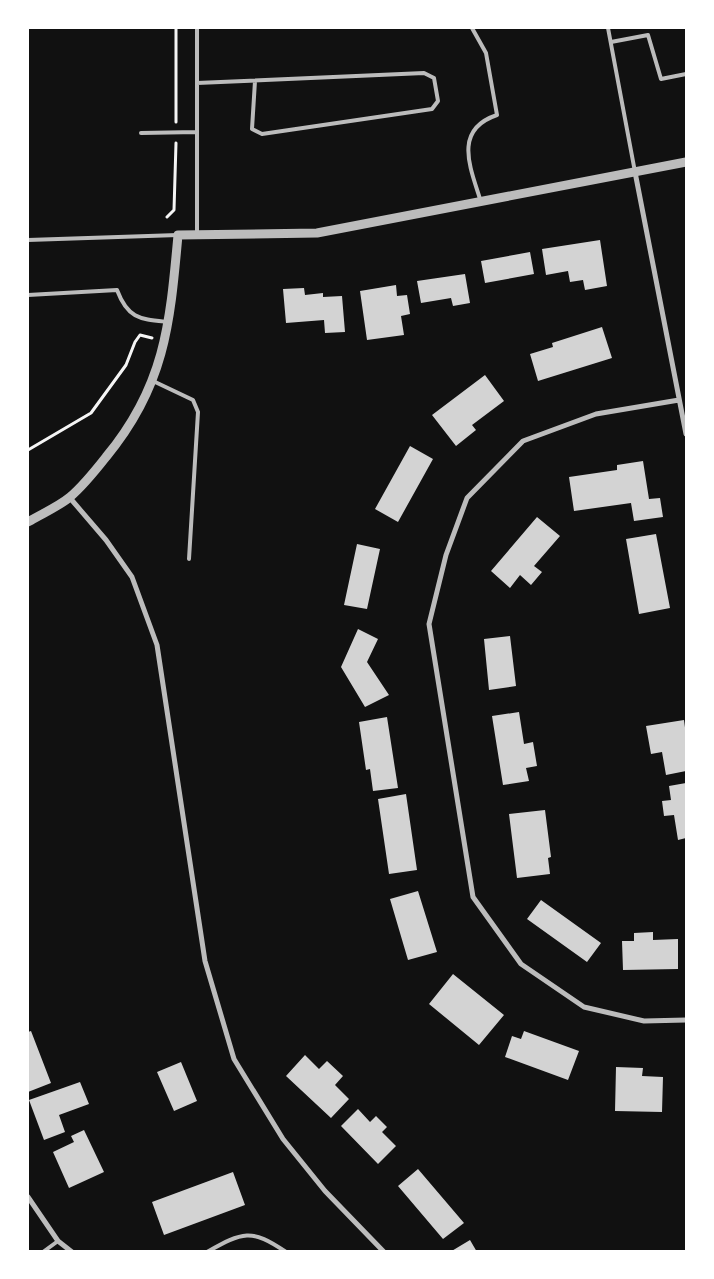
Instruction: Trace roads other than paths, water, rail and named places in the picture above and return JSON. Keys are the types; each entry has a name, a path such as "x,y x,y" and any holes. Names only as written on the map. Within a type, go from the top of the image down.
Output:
{"street":[{"path":"28,522 70,498 95,471 130,427 153,381 169,322 178,235 318,233 686,162"},
{"path":"636,172 686,434"},
{"path":"680,400 596,414 523,441 467,498 446,555 429,624 473,897 521,964 584,1007 644,1021 686,1020"},
{"path":"70,498 106,540 132,577 157,645 205,961 234,1059 283,1139 325,1191 384,1252"},
{"path":"28,1197 58,1241 72,1252"}],"lane":[{"path":"197,234 198,28"},
{"path":"472,28 486,53 497,115 480,124 467,144 467,156 480,202"},
{"path":"608,28 636,172"},
{"path":"611,42 648,35 661,79 686,74"},
{"path":"197,84 255,81 424,73 434,78 438,101 432,109 262,134 252,129 255,81"},
{"path":"141,133 197,132"},
{"path":"28,240 178,235"},
{"path":"28,295 117,290 122,304 130,313 142,319 169,322"},
{"path":"153,381 193,400 198,412 188,559"},
{"path":"207,1252 226,1242 250,1234 265,1237 286,1252"},
{"path":"43,1252 58,1241"}]}
